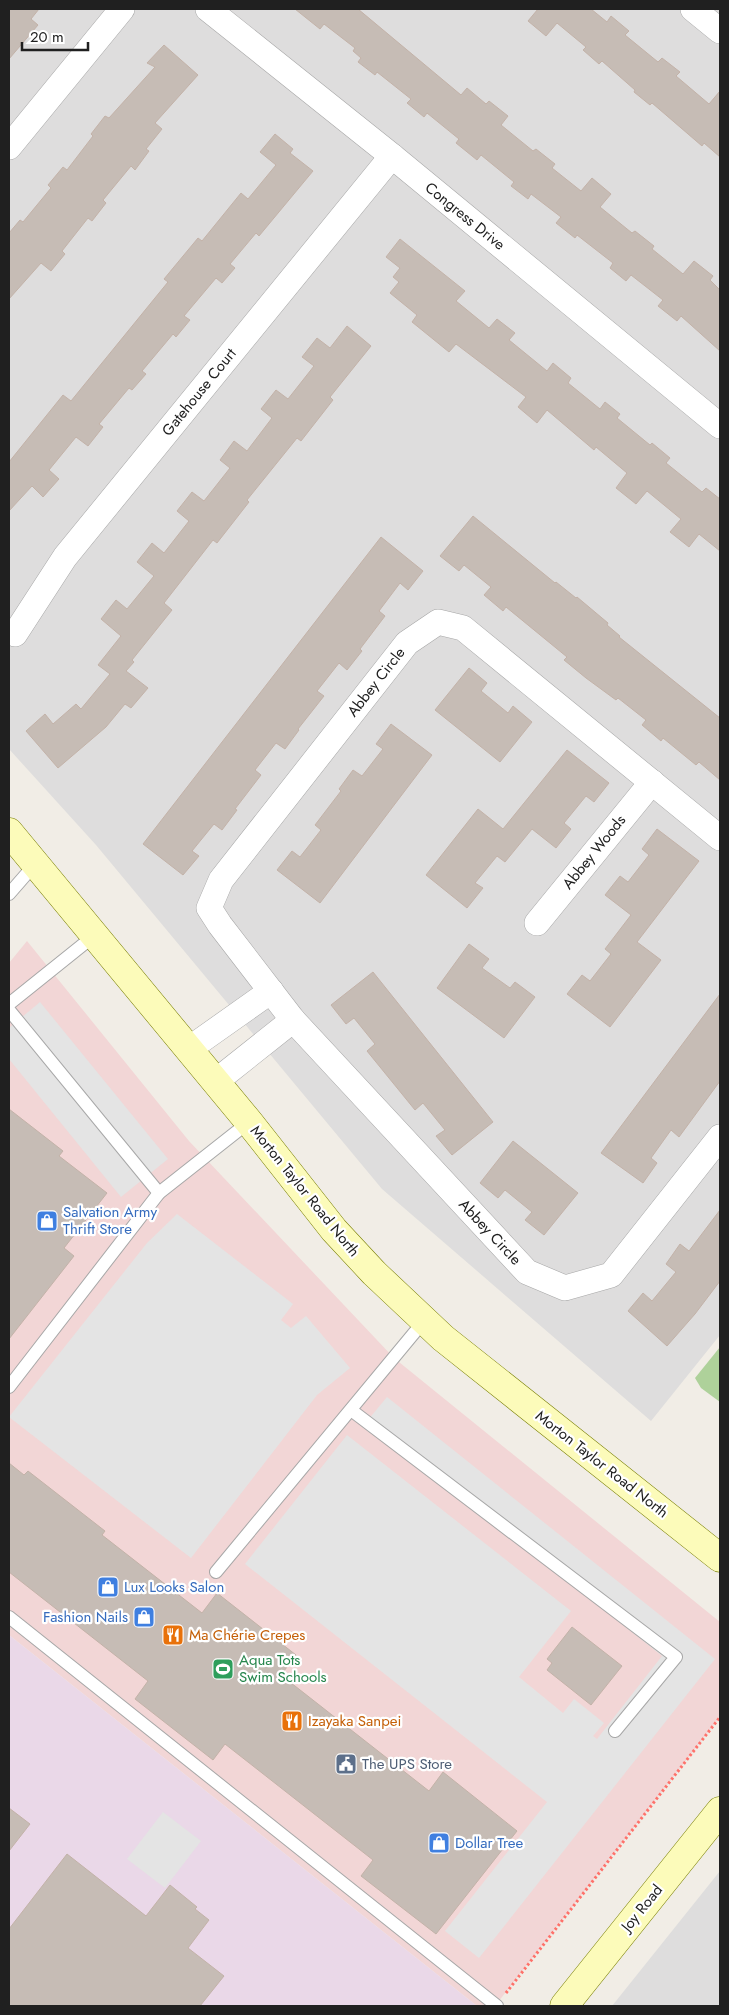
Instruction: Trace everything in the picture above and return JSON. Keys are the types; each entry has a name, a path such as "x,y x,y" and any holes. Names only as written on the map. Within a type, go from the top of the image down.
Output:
{"street":[{"path":"9,147 122,9"},
{"name":"Congress Drive","path":"208,9 392,156 720,426"},
{"path":"693,9 720,31"},
{"name":"Gatehouse Court","path":"15,634 64,557 392,156"},
{"name":"Abbey Circle","path":"720,838 463,628 438,622 407,643 221,880 209,908 293,1020 527,1272 565,1288 611,1275 720,1137"},
{"name":"Abbey Woods","path":"537,922 652,782"},
{"name":"Morton Taylor Road North","path":"9,832 249,1122 334,1230 374,1273 424,1321 720,1558"},
{"path":"189,1049 271,991"},
{"path":"216,1082 293,1020"},
{"name":"Joy Road","path":"564,2006 720,1811"}],"lane":[{"path":"9,894 36,863"},
{"path":"9,1004 95,934"},
{"path":"9,1010 159,1193"},
{"path":"9,1387 159,1193 249,1122"},
{"path":"216,1572 424,1321"},
{"path":"351,1410 676,1657 615,1732"},
{"path":"9,1617 497,2006"}],"path":[{"path":"508,1990 720,1717"}],"shaded area":[{"path":"9,9 720,9 720,1335 651,1421 382,1189 96,845 9,749"},
{"path":"27,941 189,1141 394,1358 720,1622 720,1717 495,2006 477,2006 9,1635 9,963"},
{"path":"40,1002 168,1159 121,1197 9,1059 9,1028"},
{"path":"177,1214 293,1304 281,1320 291,1328 306,1316 350,1368 317,1395 191,1558 9,1417 147,1243"},
{"path":"387,1397 715,1659 479,1958 445,1931 547,1802 245,1564 347,1435 571,1611 519,1677 563,1713 574,1699 604,1723 593,1736 597,1739 662,1656 368,1420"},
{"path":"9,1635 477,2006 9,2006"},
{"path":"163,1812 201,1841 165,1888 127,1859"},
{"path":"720,1871 720,2006 612,2006"}],"green space":[{"path":"720,1347 720,1402 701,1388 695,1378"}],"building":[{"path":"9,9 39,9 31,19 38,25 9,59"},
{"path":"295,9 358,9 461,95 467,88 486,104 489,101 508,116 501,125 533,151 536,149 555,164 552,168 581,191 592,178 611,194 600,207 632,233 635,231 654,246 652,249 683,274 694,261 713,276 710,280 720,290 720,351 681,316 677,321 658,306 663,300 631,275 626,281 610,268 613,263 577,235 575,238 556,223 561,217 531,194 528,199 511,186 514,182 481,155 477,160 456,143 459,139 427,113 424,117 407,103 411,99 377,72 375,75 358,62 361,58 353,51 355,48 324,24 320,29"},
{"path":"538,9 591,9 607,22 611,16 629,31 625,35 658,62 662,58 680,72 676,76 709,104 720,91 720,157 704,143 702,146 652,103 650,105 634,92 635,90 602,61 599,64 583,50 586,47 557,23 546,36 528,21"},
{"path":"164,45 198,75 155,123 162,129 146,149 149,151 135,170 131,166 103,200 106,203 92,221 88,218 62,251 65,254 51,271 41,263 9,299 9,233 20,220 23,222 51,188 48,185 63,167 67,170 93,136 91,134 105,116 109,118 155,67 147,63"},
{"path":"275,134 293,149 290,153 313,171 259,236 256,233 230,264 235,268 222,283 216,278 184,316 190,320 176,337 173,334 142,371 146,374 132,390 129,388 99,424 103,427 88,446 76,437 49,470 59,479 43,497 32,486 9,511 9,462 63,395 71,401 168,282 164,279 198,238 202,241 241,193 248,199 276,165 260,152"},
{"path":"400,239 465,291 456,301 489,328 497,319 515,333 509,340 547,371 553,363 571,378 568,383 600,409 605,402 620,414 617,418 650,445 652,443 670,458 666,463 702,492 706,488 720,499 720,551 699,534 689,547 670,532 681,519 647,491 636,504 616,488 627,473 596,447 594,450 547,410 537,423 518,407 526,397 456,344 449,352 412,322 417,315 390,293 399,282 393,277 400,268 386,257"},
{"path":"347,326 371,346 330,397 333,400 301,441 297,438 247,500 249,502 217,543 213,540 164,603 172,610 132,660 134,662 126,671 148,688 131,708 125,704 106,727 58,768 26,731 45,714 53,724 76,704 81,709 110,674 98,665 121,636 101,619 116,600 127,609 154,576 137,562 152,543 164,553 189,521 177,511 192,492 204,501 230,468 220,460 234,441 247,451 272,418 261,409 276,390 288,399 314,366 302,357 317,338 330,348"},
{"path":"473,516 555,583 577,597 608,623 607,625 619,637 720,718 720,780 699,762 696,765 663,738 661,741 642,725 646,720 618,698 616,700 586,678 564,660 567,657 506,607 503,611 484,595 491,587 464,565 459,571 440,556"},
{"path":"381,537 423,571 408,590 400,583 379,611 385,616 360,649 362,651 347,670 339,663 317,691 324,696 299,730 285,749 276,743 255,770 261,775 235,809 237,810 222,830 214,824 192,851 199,856 183,875 143,844"},
{"path":"469,668 487,683 481,691 508,713 513,706 532,722 500,762 435,710"},
{"path":"391,724 432,755 320,903 277,870 292,851 300,857 321,830 315,825 341,791 339,789 353,770 362,776 383,749 376,744"},
{"path":"567,750 609,783 594,802 586,796 564,823 571,829 556,848 532,829 505,862 497,856 475,883 483,888 467,908 426,875 478,809 503,829"},
{"path":"657,829 699,861 637,942 661,960 610,1027 567,994 582,975 590,981 611,954 605,949 631,915 605,895 620,876 628,882 649,855 642,849"},
{"path":"469,944 489,959 482,968 510,988 515,982 535,997 504,1038 437,988"},
{"path":"373,972 493,1122 452,1155 436,1136 445,1130 423,1103 415,1110 367,1051 375,1044 354,1018 346,1024 331,1005"},
{"path":"720,994 720,1081 679,1137 671,1130 651,1158 657,1163 643,1183 601,1153"},
{"name":"Salvation Army Thrift Store","path":"9,1109 63,1151 59,1156 107,1193 64,1248 74,1256 9,1339"},
{"path":"513,1141 578,1193 544,1235 525,1220 532,1212 505,1190 498,1198 480,1183"},
{"path":"720,1210 720,1281 667,1346 628,1311 643,1293 652,1301 676,1272 666,1264 680,1244 689,1251"},
{"path":"9,1463 24,1475 28,1471 105,1531 102,1535 202,1613 217,1593 296,1655 281,1675 429,1791 443,1772 517,1831 436,1934 361,1876 373,1860 225,1744 213,1760 135,1699 148,1681 9,1572"},
{"path":"572,1627 622,1666 591,1705 547,1670 552,1663 547,1659"},
{"path":"9,1808 30,1824 9,1851"},
{"path":"67,1854 146,1916 170,1885 197,1907 195,1909 209,1920 188,1948 224,1976 200,2006 9,2006 9,1929"}],"place":[{"name":"Salvation Army Thrift Store","path":"47,1221"},
{"name":"Lux Looks Salon","path":"108,1587"},
{"name":"Fashion Nails","path":"144,1617"},
{"name":"Ma Chérie Crepes","path":"173,1635"},
{"name":"Aqua Tots Swim Schools","path":"223,1669"},
{"name":"Izayaka Sanpei","path":"292,1721"},
{"name":"The UPS Store","path":"346,1764"},
{"name":"Dollar Tree","path":"439,1843"}]}
